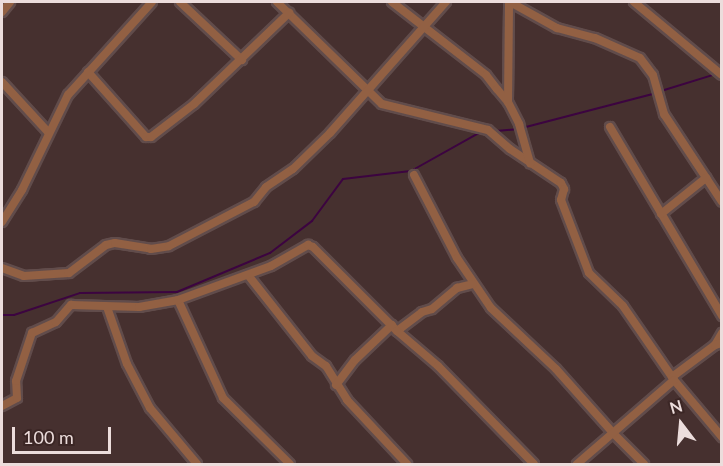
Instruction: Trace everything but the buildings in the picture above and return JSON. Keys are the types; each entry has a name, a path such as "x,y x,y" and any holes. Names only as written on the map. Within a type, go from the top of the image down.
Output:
{"street":[{"path":"2,12 10,2"},
{"path":"2,222 22,190 48,132 68,95 152,2"},
{"path":"180,2 242,60"},
{"path":"277,2 366,91 382,104 488,130 561,183 564,189 561,200 589,273 623,306 673,379 722,437"},
{"path":"392,2 486,75 508,102 519,124 531,163"},
{"path":"2,268 18,275 46,276 73,271 106,245 115,243 152,249 169,246 254,202 274,180 300,163 446,2"},
{"path":"508,102 510,2 557,28 595,38 640,58 653,75 664,114 722,202"},
{"path":"634,2 722,75"},
{"path":"88,72 148,138 194,104 289,13"},
{"path":"2,82 48,132"},
{"path":"610,127 722,316"},
{"path":"414,175 473,284 491,308 556,369 612,434 644,465"},
{"path":"661,214 706,178"},
{"path":"2,406 17,398 16,381 32,333 56,322 72,305 139,307 178,300 283,261 304,246 313,247 394,328 438,366 534,465"},
{"path":"248,275 312,356 327,366 336,385 347,400 407,465"},
{"path":"336,385 355,360 394,328 438,304 457,288 473,284"},
{"path":"178,300 223,398 290,465"},
{"path":"107,307 127,364 150,408 198,465"},
{"path":"577,465 673,379 718,344 722,333"}],"waterway":[{"path":"661,91 716,74"},
{"path":"522,128 656,93"},
{"path":"496,131 517,129"},
{"path":"2,315 14,315 80,293 177,292 270,253 312,221 343,179 411,171 477,134 484,133"}]}
